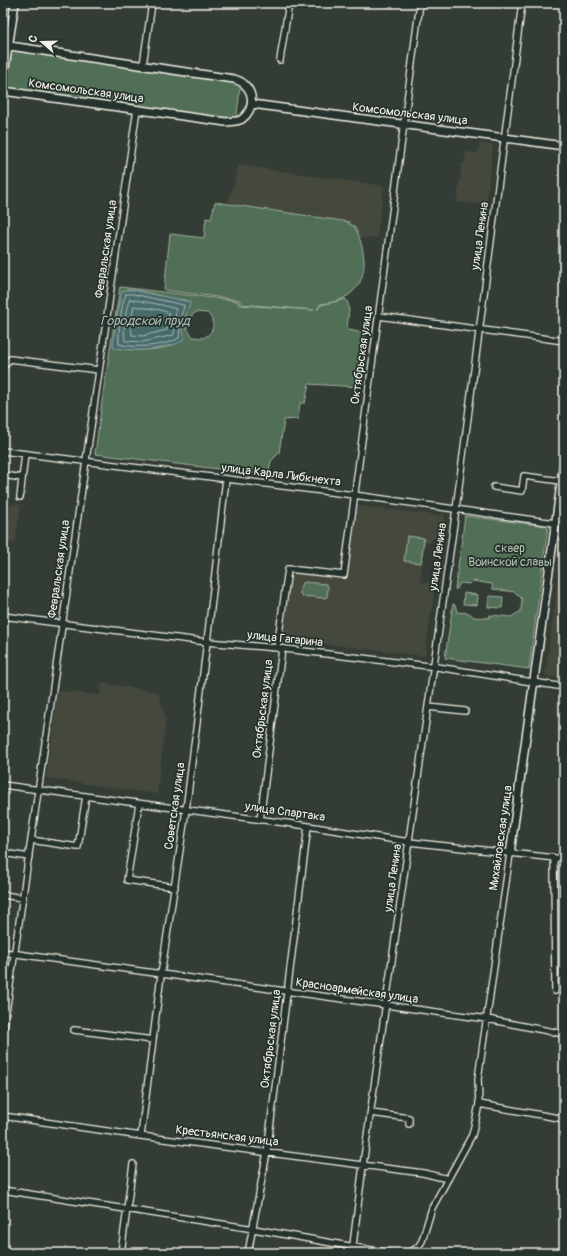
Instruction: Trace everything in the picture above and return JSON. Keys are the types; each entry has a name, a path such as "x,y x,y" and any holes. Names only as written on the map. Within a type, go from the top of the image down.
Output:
{"main road":[{"path":"3,80 6,45 15,3"},
{"path":"6,45 234,79 246,86 250,92 252,104"},
{"name":"Комсомольская улица","path":"3,91 226,122 242,120 248,113 252,104 564,146"},
{"name":"Михайловская улица","path":"510,854 556,523 561,507 561,481 564,462"}],"street":[{"path":"143,66 152,3"},
{"path":"280,60 289,3"},
{"name":"Октябрьская улица","path":"260,820 288,569 344,575 420,3"},
{"name":"улица Ленина","path":"353,1250 363,1165 456,509 522,3"},
{"name":"Февральская улица","path":"3,1033 137,109"},
{"path":"378,316 564,341"},
{"path":"3,367 10,358 99,370"},
{"name":"улица Карла Либкнехта","path":"3,452 354,495 556,523"},
{"path":"20,497 26,454"},
{"path":"3,475 22,478"},
{"path":"494,487 522,491 524,476 561,481"},
{"name":"Советская улица","path":"140,1136 186,810 226,479"},
{"name":"улица Гагарина","path":"3,616 207,642 434,667 564,687"},
{"path":"428,707 465,711"},
{"name":"улица Спартака","path":"3,785 308,826 409,842 564,859"},
{"path":"31,840 78,847 86,796"},
{"path":"139,804 127,880 175,887"},
{"name":"Октябрьская улица","path":"248,1253 254,1229 267,1152 308,826"},
{"path":"3,852 29,857"},
{"name":"Михайловская улица","path":"409,1253 418,1247 422,1241 432,1208 472,1135 479,1104 478,1079 510,854"},
{"path":"554,858 555,991"},
{"path":"3,895 23,898"},
{"name":"Красноармейская улица","path":"3,952 487,1019 564,1034"},
{"path":"74,1030 153,1040"},
{"path":"479,1104 564,1120"},
{"path":"371,1113 409,1118 409,1124"},
{"name":"Крестьянская улица","path":"3,1116 140,1136 423,1173 448,1178"},
{"path":"121,1253 133,1164"},
{"path":"3,1190 127,1208 254,1229 353,1250 388,1253"}],"shaded area":[{"path":"558,17 564,18 564,37 556,36"},
{"path":"480,143 493,145 486,205 457,202 462,163 464,163 466,152 478,153"},
{"path":"239,165 384,186 377,238 360,238 354,226 349,224 349,222 228,203"},
{"path":"11,504 21,505 15,543 5,542"},
{"path":"357,506 445,516 441,539 432,539 431,543 425,543 420,582 435,584 425,656 283,639 291,572 347,578"},
{"path":"559,573 564,574 564,678 545,676"},
{"path":"102,683 158,692 166,719 157,794 46,778 58,691 100,695"}],"green space":[{"path":"8,46 241,82 236,121 3,91 3,80"},
{"path":"215,202 349,222 349,224 354,226 361,244 364,265 363,274 359,284 353,292 344,298 320,304 317,310 321,305 346,299 349,307 348,330 364,333 359,387 309,384 305,403 300,403 298,419 284,420 279,453 271,461 268,475 95,454 120,287 238,301 239,305 314,310 240,304 240,300 164,290 170,234 204,238 206,218 211,219","holes":["126,290 141,291 186,300 189,306 184,321 184,338 178,343 170,346 151,350 131,350 114,347 117,314 122,292","196,312 207,313 213,323 212,330 203,338 193,337 187,329 188,319"]},
{"name":"сквер Воинской славы","path":"465,516 548,526 529,669 445,658 453,604 455,605 457,612 469,613 474,617 489,618 490,615 511,617 521,611 522,599 515,592 493,589 492,584 472,581 469,584 460,583 457,589 455,589"},
{"path":"407,536 424,538 421,563 404,561"},
{"path":"304,582 326,584 328,587 327,597 302,596 300,594 301,585"},
{"path":"464,593 478,595 477,605 463,604"},
{"path":"489,596 503,597 502,608 488,607"}],"water":[{"name":"Городской пруд","path":"133,290 190,302 183,326 184,336 182,341 173,345 147,350 114,348 113,345 119,303 122,291"}]}
